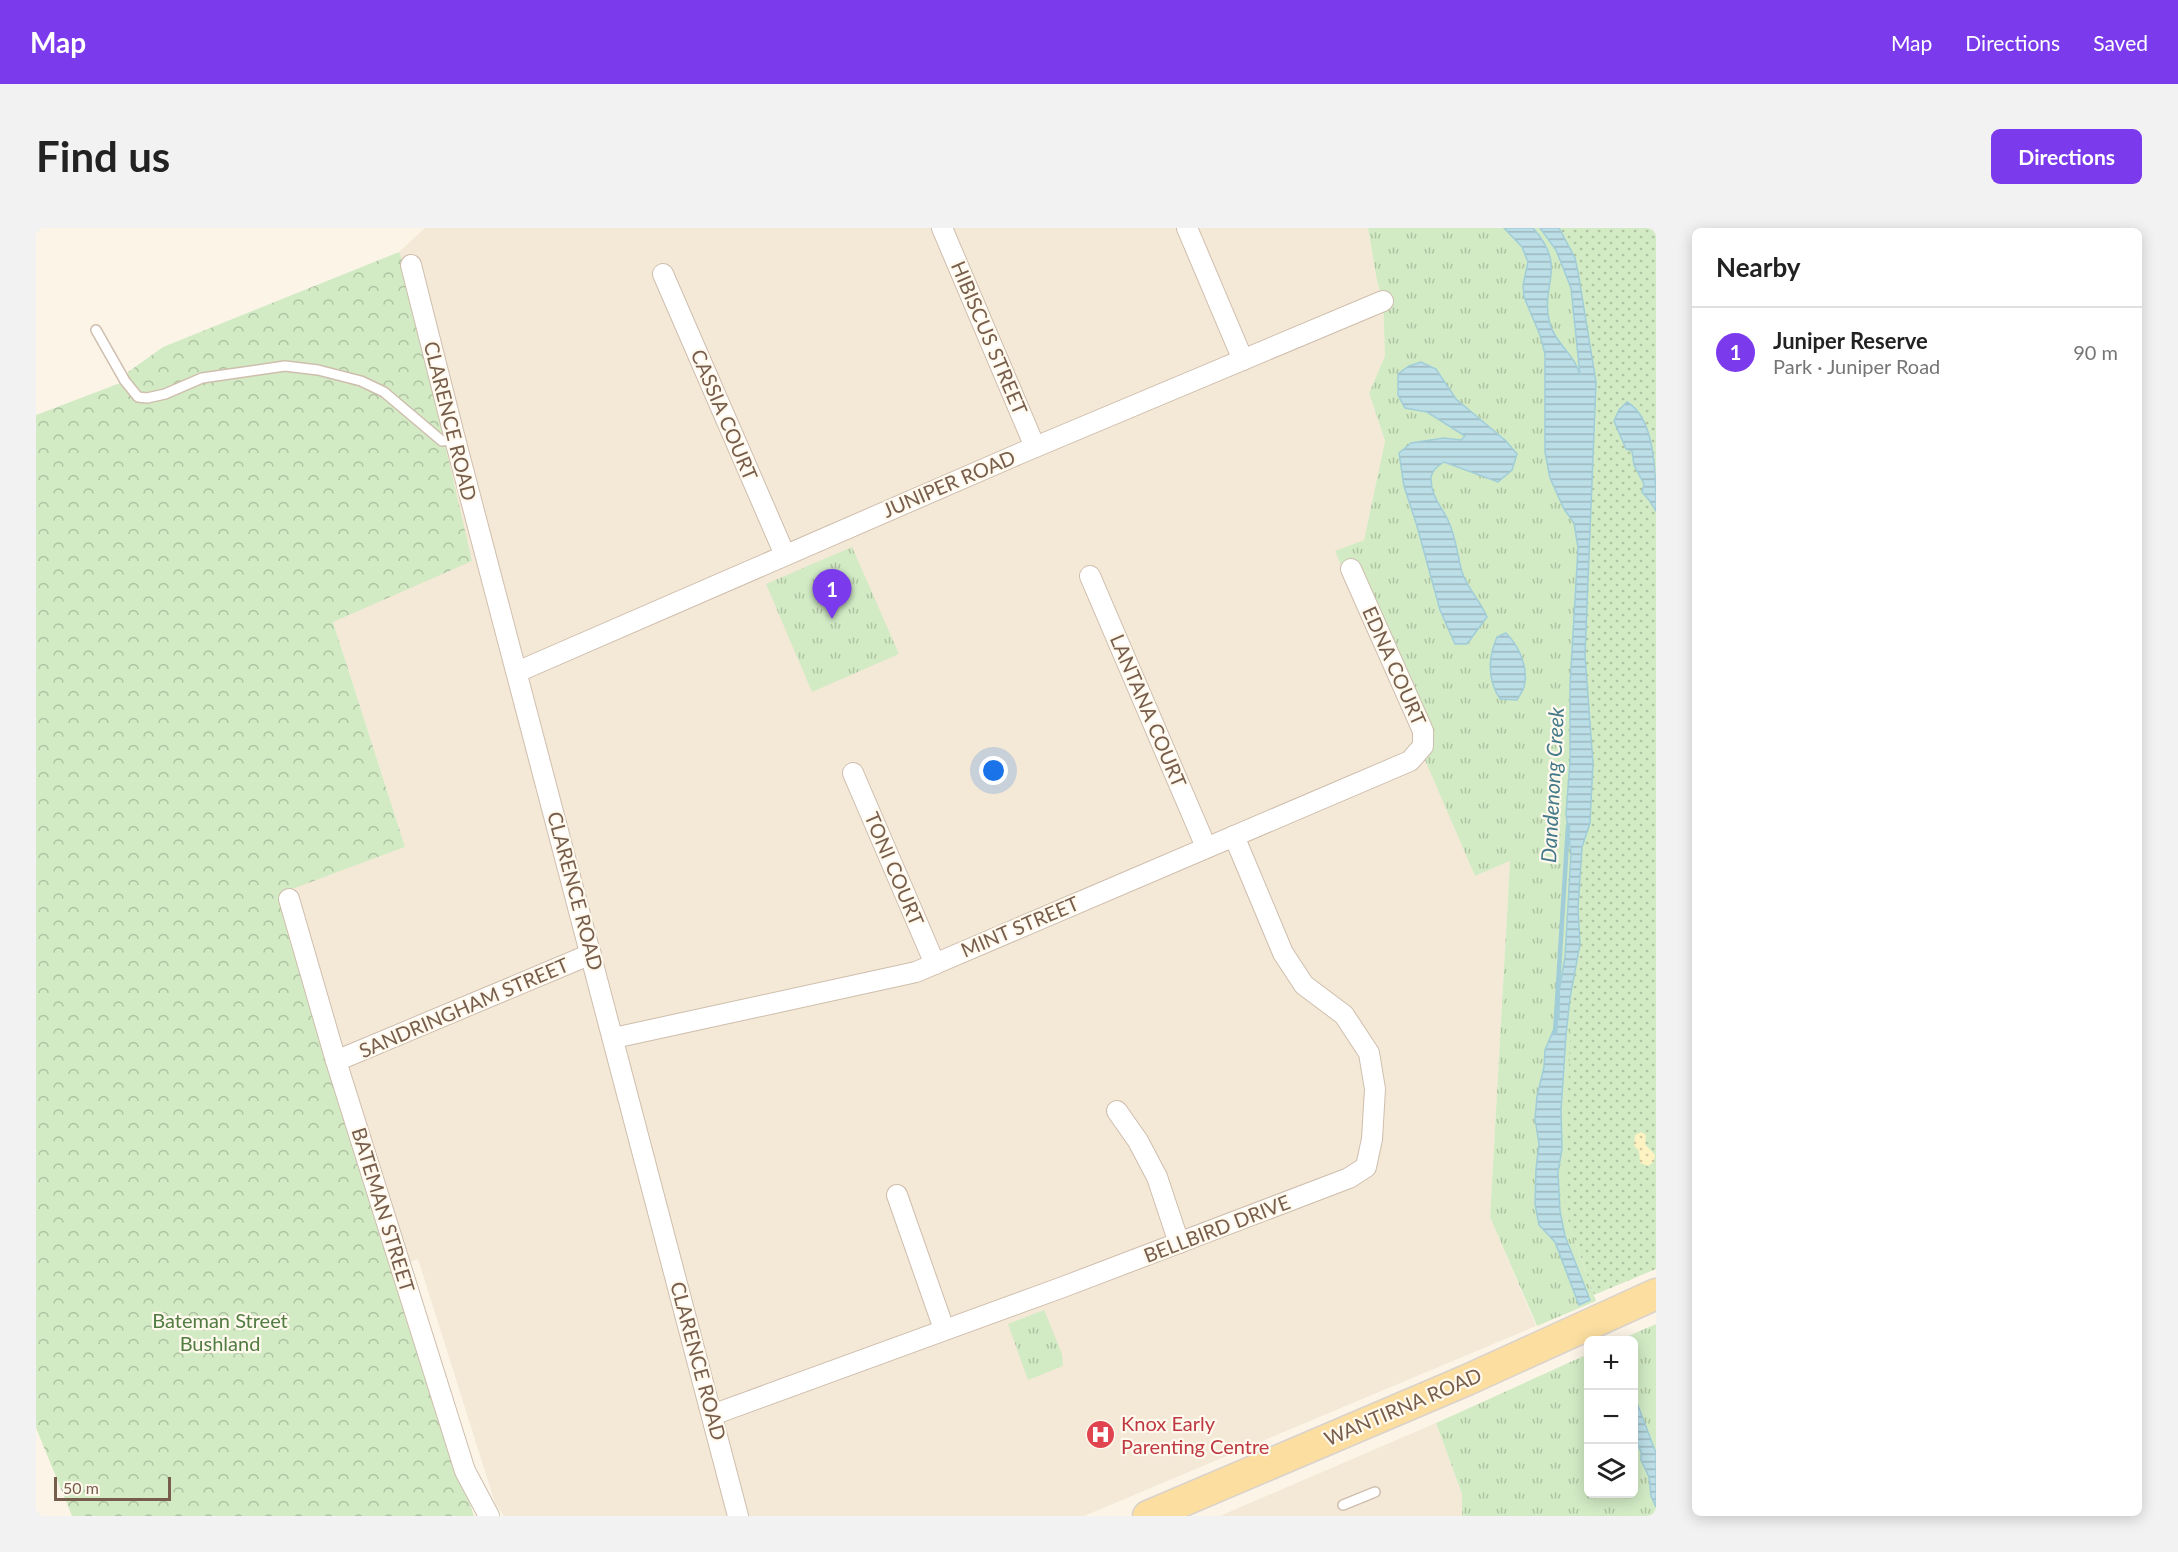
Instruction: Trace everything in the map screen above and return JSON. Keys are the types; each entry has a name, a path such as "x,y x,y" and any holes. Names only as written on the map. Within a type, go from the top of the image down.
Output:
{"main road":[{"name":"WANTIRNA ROAD","path":"1148,1516 1467,1380 1656,1294"}],"street":[{"name":"HIBISCUS STREET","path":"942,228 1035,447"},
{"path":"1187,228 1243,360"},
{"name":"CLARENCE ROAD","path":"411,265 454,439 614,1038 738,1516"},
{"name":"CASSIA COURT","path":"663,274 785,555"},
{"name":"JUNIPER ROAD","path":"517,672 1035,447 1383,301"},
{"name":"EDNA COURT","path":"1351,569 1423,731 1423,746 1410,761"},
{"name":"LANTANA COURT","path":"1089,576 1206,847"},
{"name":"MINT STREET","path":"614,1038 916,972 1410,761"},
{"name":"TONI COURT","path":"853,773 934,964"},
{"name":"BELLBIRD DRIVE","path":"712,1415 1179,1243 1349,1178 1366,1167 1375,1089 1369,1053 1344,1015 1304,985 1283,953 1234,836"},
{"name":"BATEMAN STREET","path":"289,898 336,1061 465,1471 489,1516"},
{"name":"SANDRINGHAM STREET","path":"336,1061 591,954"},
{"path":"1116,1111 1138,1141 1156,1177 1179,1243"},
{"path":"897,1195 944,1329"}],"lane":[{"path":"96,330 125,381 138,397 147,398 165,394 202,378 285,366 318,370 361,381 384,392 442,441 454,439"},
{"path":"1343,1505 1375,1492"}],"shaded area":[{"path":"425,228 1368,228 1377,281 1383,301 1385,356 1369,393 1385,441 1364,540 1336,551 1475,876 1510,861 1490,1217 1536,1326 1084,1516 504,1516 495,1503 418,1259 392,1268 281,892 405,847 333,622 403,262 399,252"},
{"path":"1436,1423 1462,1494 1462,1516 1220,1516"}],"green space":[{"path":"1368,228 1551,228 1584,296 1593,394 1564,1209 1596,1301 1537,1326 1490,1217 1510,861 1475,876 1335,551 1364,540 1385,441 1369,393 1385,356 1383,301 1377,281"},
{"path":"1551,228 1656,228 1656,1269 1594,1295 1564,1209"},
{"name":"Bateman Street Bushland","path":"399,252 472,561 333,622 405,847 281,893 392,1268 474,1516 72,1516 36,1428 36,415 128,380 128,372 163,347"},
{"path":"852,547 899,654 812,692 766,584"},
{"path":"1044,1310 1062,1354 1063,1366 1028,1380 1008,1324"},
{"path":"1656,1324 1656,1516 1462,1516 1462,1494 1436,1423 1584,1356 1584,1498 1638,1498 1638,1336 1628,1336"}],"sand":[{"path":"1641,1132 1646,1135 1645,1144 1655,1155 1654,1162 1648,1166 1640,1163 1639,1151 1634,1145 1635,1135"}],"water":[{"path":"1504,228 1533,228 1544,242 1551,266 1548,298 1550,324 1556,338 1574,361 1580,375 1571,288 1556,250 1540,228 1559,228 1575,258 1596,382 1585,656 1593,763 1590,823 1582,847 1578,908 1580,944 1566,1035 1561,1110 1562,1149 1558,1172 1560,1211 1565,1236 1590,1300 1579,1305 1555,1242 1539,1225 1535,1204 1539,1144 1535,1119 1537,1096 1544,1067 1545,1050 1559,1017 1559,991 1565,957 1571,853 1566,814 1570,761 1570,685 1578,548 1574,523 1564,509 1550,478 1545,452 1545,354 1540,335 1524,297 1523,285 1528,262 1522,247"},
{"path":"1421,362 1436,369 1456,399 1506,441 1517,454 1512,470 1498,482 1444,462 1435,469 1431,476 1434,495 1452,531 1464,578 1487,617 1467,644 1455,644 1440,610 1404,486 1399,453 1411,443 1444,438 1461,440 1465,436 1427,412 1405,408 1398,395 1398,374 1409,366"},
{"path":"1627,402 1637,410 1649,435 1656,482 1656,511 1642,492 1644,484 1634,465 1632,451 1626,449 1614,421 1619,410"},
{"path":"1506,633 1519,651 1524,665 1524,687 1517,700 1500,699 1491,676 1494,645 1497,637"},
{"path":"1638,1406 1656,1453 1656,1507 1651,1496 1649,1477 1641,1460 1638,1445"}],"waterway":[{"name":"Dandenong Creek","path":"1555,1033 1568,826"}],"place":[{"name":"Juniper Reserve","path":"832,619"},
{"name":"Knox Early Parenting Centre","path":"1100,1435"}]}
